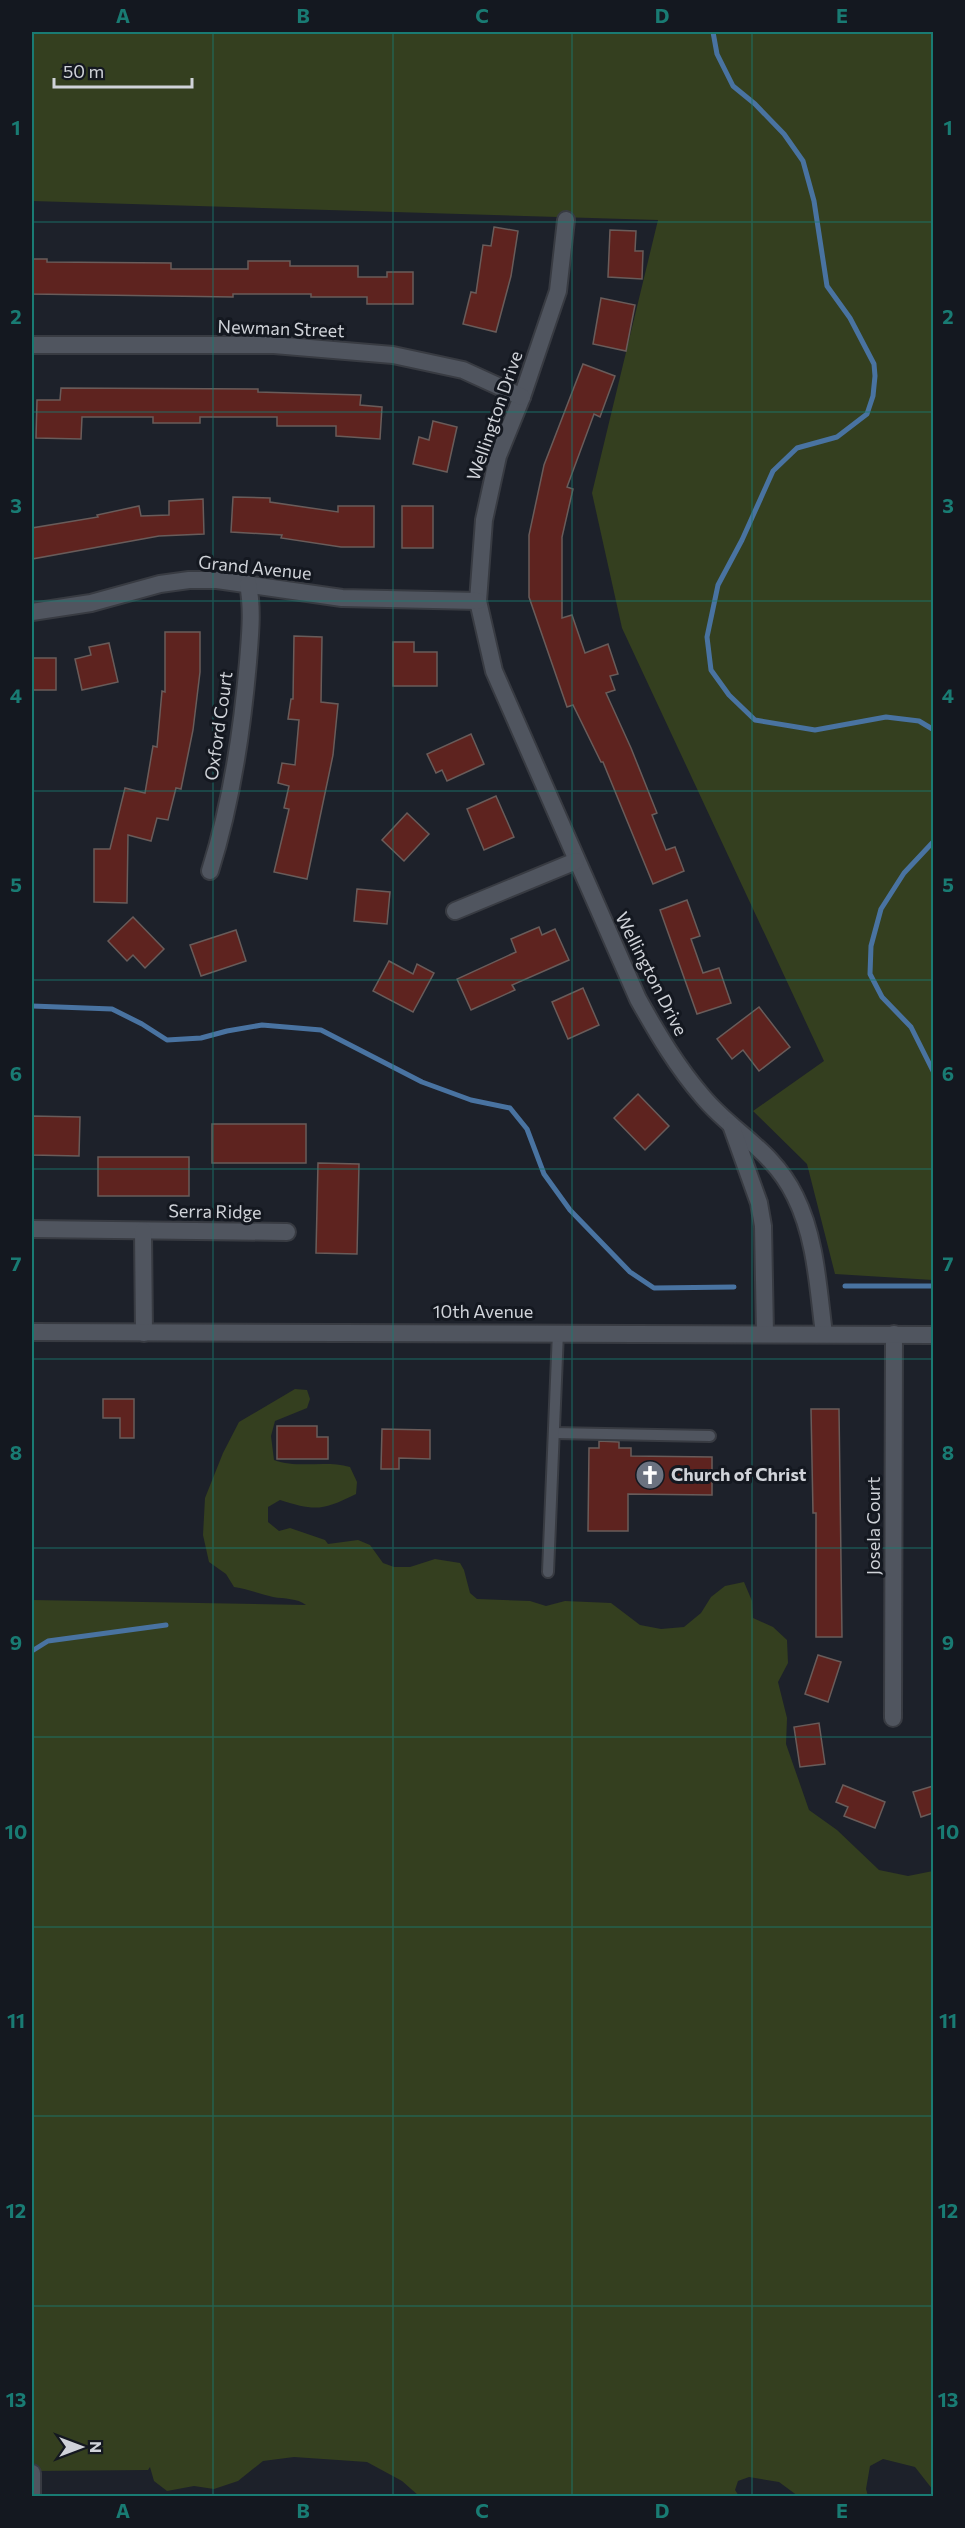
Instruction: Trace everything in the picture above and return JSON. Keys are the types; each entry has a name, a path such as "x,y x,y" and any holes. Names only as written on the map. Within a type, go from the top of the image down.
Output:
{"street":[{"name":"Wellington Drive","path":"566,220 558,291 522,397 498,456 484,520 478,601 494,671 638,999 663,1044 704,1099 775,1162 796,1197 813,1250 824,1334"},
{"name":"Newman Street","path":"32,345 274,345 393,354 463,370 522,397"},
{"name":"Grand Avenue","path":"32,612 91,603 160,584 189,580 217,580 342,598 478,601"},
{"name":"Oxford Court","path":"210,871 219,841 243,714 251,624 248,584"},
{"path":"456,911 576,861"},
{"name":"Wellington Drive","path":"729,1121 759,1203 763,1226 765,1334"},
{"name":"Serra Ridge","path":"32,1229 287,1232"},
{"name":"Serra Ridge","path":"143,1231 144,1334"},
{"name":"10th Avenue","path":"32,1332 933,1335"},
{"name":"Josela Court","path":"893,1718 894,1334"},
{"path":"32,2473 32,2496"}],"lane":[{"path":"548,1572 558,1332"},
{"path":"555,1433 710,1436"}],"green space":[{"path":"32,32 933,32 933,1280 835,1274 807,1164 753,1111 824,1061 622,628 592,493 658,220 32,201"},
{"path":"295,1389 307,1390 310,1399 307,1408 275,1421 271,1436 274,1460 292,1464 331,1464 350,1467 357,1482 356,1494 335,1504 318,1508 280,1500 268,1507 268,1522 279,1531 290,1528 325,1540 328,1544 358,1540 370,1545 383,1563 394,1567 410,1567 435,1559 460,1563 470,1593 477,1599 530,1601 546,1606 565,1601 611,1603 640,1625 661,1629 684,1627 701,1613 711,1597 725,1586 744,1582 752,1601 753,1618 773,1627 787,1640 788,1663 778,1682 787,1718 786,1744 809,1810 837,1830 879,1870 908,1876 933,1871 933,2490 915,2467 883,2459 870,2466 866,2489 868,2496 798,2496 779,2482 749,2477 738,2481 735,2490 739,2496 419,2496 402,2481 367,2462 294,2457 263,2461 238,2481 214,2489 194,2486 167,2491 154,2481 150,2467 148,2470 32,2471 32,1600 306,1605 295,1600 234,1587 226,1574 209,1562 203,1535 205,1498 223,1453 239,1422"}],"building":[{"path":"494,227 518,231 511,276 496,332 463,324 471,292 476,293 483,245 491,246"},
{"path":"610,230 636,231 635,251 643,251 642,279 608,277"},
{"path":"32,259 47,259 47,262 171,263 171,269 248,269 248,261 290,261 290,266 358,266 358,277 387,277 387,272 413,272 413,304 367,304 367,297 311,297 311,294 233,294 233,297 32,294"},
{"path":"601,298 635,305 626,351 593,344"},
{"path":"583,364 615,376 600,417 594,414 567,487 573,489 562,537 562,618 572,615 585,653 608,644 618,674 610,676 615,690 606,693 657,813 652,815 666,850 675,847 684,871 653,884 603,762 573,705 567,707 529,597 529,535 544,465"},
{"path":"61,388 258,389 258,392 361,395 360,405 382,407 380,439 336,436 336,426 277,426 277,417 200,417 200,423 153,423 153,417 82,417 81,439 36,438 37,400 60,400"},
{"path":"433,421 457,427 447,472 413,464 419,437 429,440"},
{"path":"233,497 270,498 270,502 338,512 338,506 374,506 374,547 341,547 281,538 282,535 231,532"},
{"path":"203,499 204,534 159,536 32,559 32,528 98,517 97,515 139,506 141,516 169,515 169,501"},
{"path":"402,506 433,506 433,548 402,548"},
{"path":"165,632 200,632 200,672 193,730 181,789 176,788 168,820 157,818 151,841 128,835 127,903 94,902 94,849 110,849 125,788 145,793 153,746 157,747 162,691 165,692"},
{"path":"294,636 322,637 321,702 338,704 333,755 307,879 274,872 289,809 284,808 289,786 278,783 282,763 295,765 299,720 288,719 291,699 293,699"},
{"path":"393,642 414,642 414,652 437,652 437,686 393,686"},
{"path":"109,643 118,682 82,690 75,659 91,655 89,647"},
{"path":"32,658 56,658 56,690 32,690"},
{"path":"471,734 484,764 447,781 442,770 436,773 427,754"},
{"path":"496,796 514,837 484,850 467,809"},
{"path":"407,813 429,834 404,861 382,840"},
{"path":"357,889 390,892 387,924 354,921"},
{"path":"687,900 700,936 691,939 703,973 719,968 731,1003 697,1014 660,910"},
{"path":"133,917 164,949 145,968 133,955 127,961 108,941"},
{"path":"539,927 542,935 555,929 569,960 512,985 515,990 471,1010 457,979 516,952 511,939"},
{"path":"236,930 246,961 201,976 190,945"},
{"path":"389,961 413,974 417,964 434,973 413,1012 373,991"},
{"path":"583,988 599,1025 568,1039 552,1002"},
{"path":"759,1007 790,1047 759,1071 743,1050 732,1059 717,1039"},
{"path":"638,1094 669,1126 645,1150 614,1118"},
{"path":"32,1116 80,1117 79,1156 32,1155"},
{"path":"212,1124 306,1124 306,1163 212,1163"},
{"path":"98,1157 189,1157 189,1196 98,1196"},
{"path":"318,1163 359,1164 357,1254 316,1253"},
{"path":"103,1399 134,1399 134,1438 120,1438 120,1418 103,1418"},
{"path":"811,1409 839,1409 842,1637 816,1637 816,1513 813,1513"},
{"path":"277,1426 317,1426 317,1437 328,1437 328,1459 277,1459"},
{"path":"382,1429 430,1430 430,1459 399,1458 399,1469 381,1469"},
{"name":"Church of Christ","path":"599,1441 619,1442 619,1448 631,1448 631,1456 712,1457 712,1495 628,1494 628,1531 588,1531 589,1448 599,1448"},
{"path":"818,1655 841,1662 828,1702 805,1694"},
{"path":"819,1723 825,1764 800,1767 794,1727"},
{"path":"843,1785 885,1802 875,1828 844,1816 848,1807 836,1802"},
{"path":"933,1786 933,1813 921,1817 913,1792"}],"waterway":[{"path":"713,32 717,54 733,86 755,104 784,134 803,161 814,201 827,286 850,318 874,364 875,376 873,396 867,414 837,437 797,448 773,471 742,540 718,585 707,637 711,670 729,695 755,720 815,730 886,717 919,721 934,730"},
{"path":"934,841 904,873 881,909 871,946 870,974 882,997 911,1027 934,1073"},
{"path":"32,1006 112,1009 167,1040 201,1038 262,1025 321,1030 422,1082 471,1100 510,1108 527,1129 544,1174 570,1210 630,1272 654,1288 734,1287"},
{"path":"845,1286 934,1286"},
{"path":"32,1651 48,1641 166,1625"}],"place":[{"name":"Church of Christ","path":"650,1475"}]}
